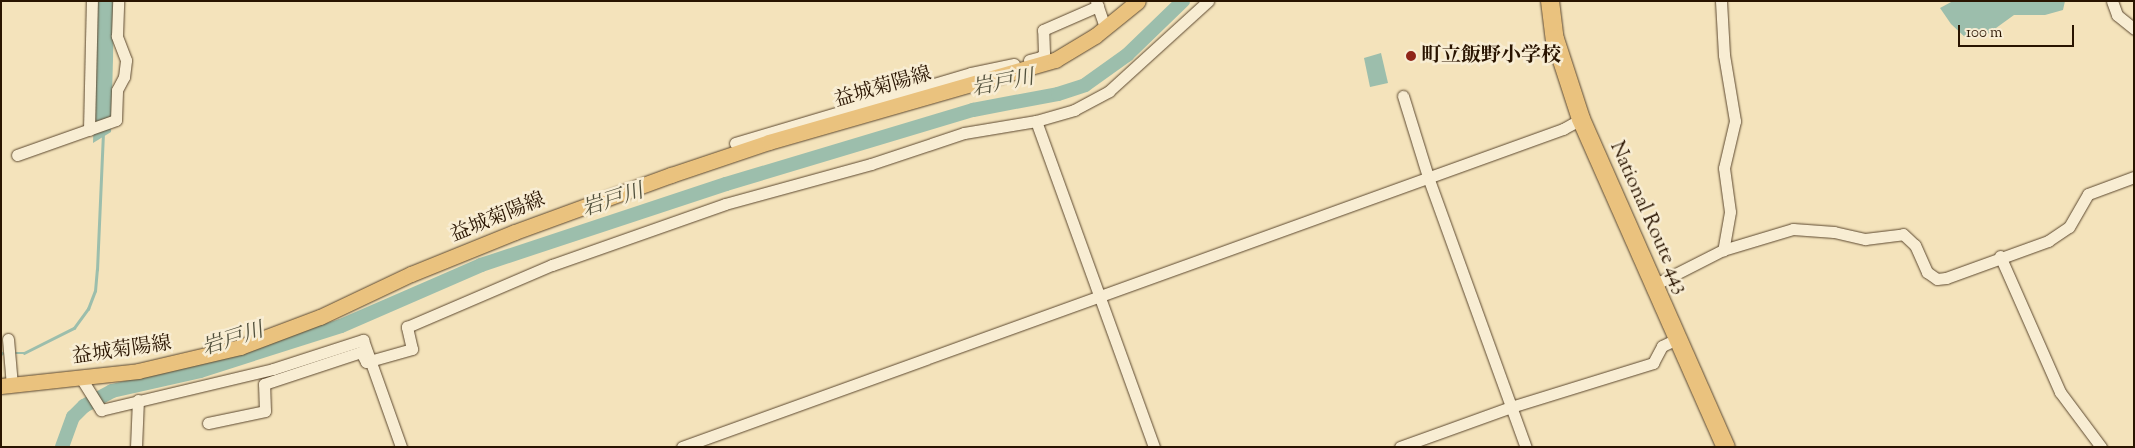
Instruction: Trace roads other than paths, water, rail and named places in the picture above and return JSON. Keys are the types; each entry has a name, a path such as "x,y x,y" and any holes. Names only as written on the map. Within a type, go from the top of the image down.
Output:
{"highway":[{"name":"National Route 443","path":"1550,1 1560,58 1580,119 1726,447"}],"main road":[{"name":"益城菊陽線","path":"7,386 85,383 240,347 320,317 411,274 515,232 671,175 793,135 1032,69 1076,49 1138,1"}],"street":[{"path":"91,130 92,1"},
{"path":"17,155 114,121 117,90 125,70 126,60 117,36 118,1"},
{"path":"208,423 264,411 264,384 361,352 366,362 412,349 406,327 477,294 552,265 725,204 871,164 964,133 1036,121 1074,110 1109,91 1208,1"},
{"path":"1721,1 1724,55 1735,121 1724,168 1730,212 1722,250"},
{"path":"2112,1 2117,15 2134,28"},
{"path":"735,143 971,73 1041,57 1043,30 1097,4 1105,27"},
{"path":"1403,96 1428,177 1526,447"},
{"path":"682,447 1098,295 1563,129 1580,119"},
{"path":"1036,121 1154,447"},
{"path":"1654,285 1722,250 1793,229 1834,232 1865,239 1896,232 1903,234 1915,245 1927,272 1937,279 2048,241 2069,227 2088,194 2134,178"},
{"path":"2000,256 2060,392 2101,447"},
{"path":"7,386 8,338"},
{"path":"1400,447 1512,407 1653,363 1662,346 1677,339"},
{"path":"85,383 101,410 273,369 363,340 402,447"},
{"path":"136,447 138,400"}],"waterway":[{"name":"岩戸川","path":"62,447 73,417 84,406 112,391 200,371 341,326 481,265 726,184 973,110 1058,94 1085,85 1127,55 1183,1"},
{"path":"16,353 24,353 74,328 88,309 95,291 97,270 103,135"}],"place":[{"name":"町立飯野小学校","path":"1411,56"}]}
